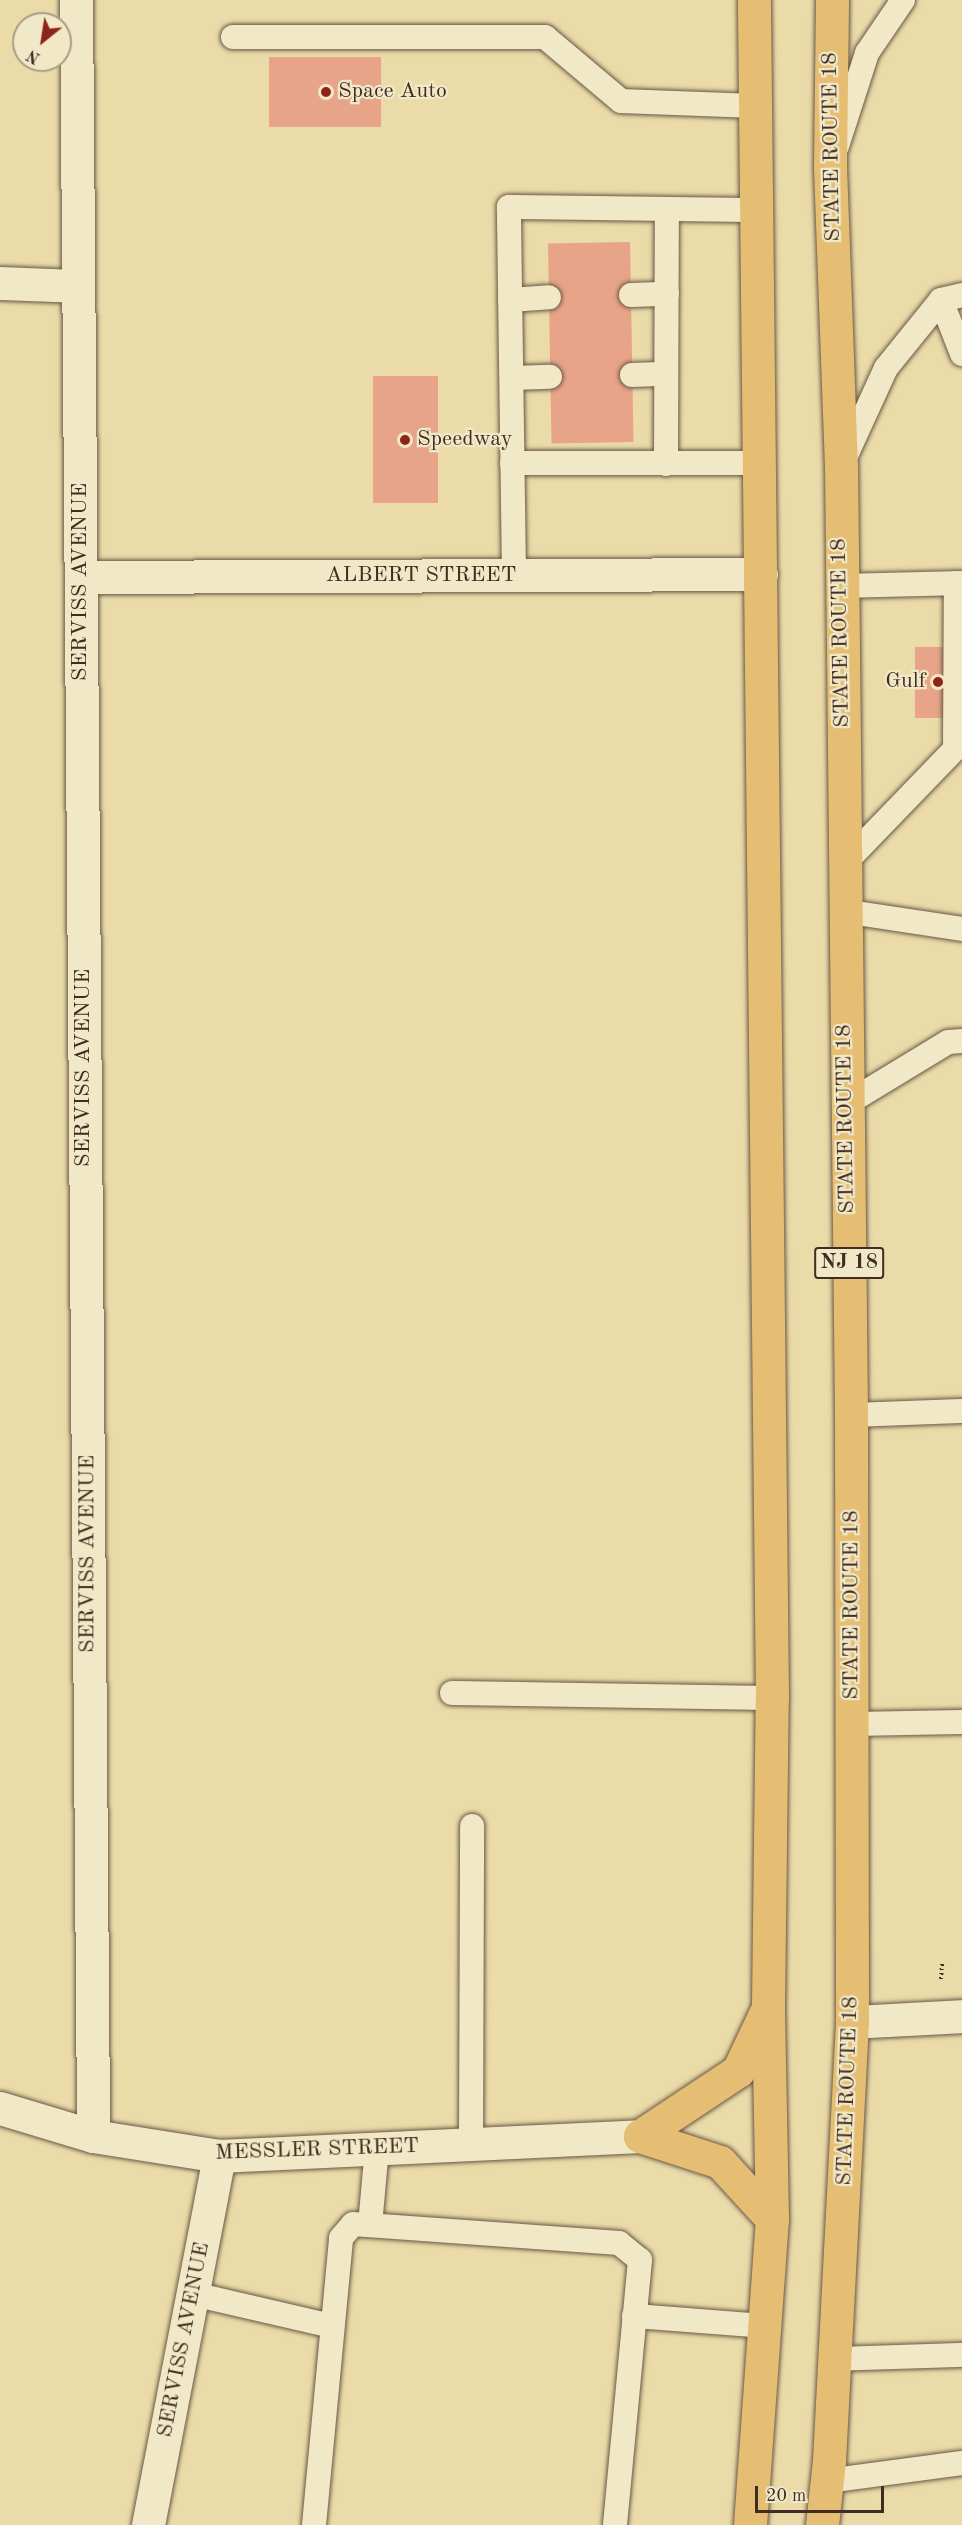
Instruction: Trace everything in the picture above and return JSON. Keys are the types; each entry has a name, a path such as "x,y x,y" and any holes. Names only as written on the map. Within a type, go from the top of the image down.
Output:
{"highway":[{"path":"750,2525 772,2219 768,2006 772,1698 754,0"},
{"name":"STATE ROUTE 18","path":"822,2525 827,2481 852,2022 851,1415 843,911 841,467 830,165 832,0"},
{"path":"640,2136 738,2071 768,2006"},
{"path":"640,2136 720,2162 772,2219"}],"street":[{"name":"SERVISS AVENUE","path":"76,0 93,2136"},
{"path":"0,283 78,286"},
{"name":"ALBERT STREET","path":"81,577 761,574"},
{"path":"852,2022 962,2016"},
{"name":"MESSLER STREET","path":"0,2108 93,2136 219,2156 640,2136"},
{"name":"SERVISS AVENUE","path":"148,2525 219,2156"}],"lane":[{"path":"830,165 867,53 903,0"},
{"path":"232,37 546,37 621,101 756,106"},
{"path":"514,575 509,207 757,210"},
{"path":"666,464 667,209"},
{"path":"630,295 667,294"},
{"path":"510,300 549,297"},
{"path":"841,467 886,368 951,298"},
{"path":"951,298 962,354"},
{"path":"632,375 666,374"},
{"path":"512,378 550,377"},
{"path":"513,463 759,463"},
{"path":"841,586 959,583 955,749 843,866"},
{"path":"843,911 955,930"},
{"path":"846,1104 955,1041"},
{"path":"851,1415 962,1411"},
{"path":"452,1693 772,1698"},
{"path":"852,1724 962,1722"},
{"path":"471,2144 472,1826"},
{"path":"370,2225 377,2148"},
{"path":"314,2525 341,2238 353,2224 619,2243 640,2260 615,2525"},
{"path":"193,2294 332,2326"},
{"path":"634,2316 764,2326"},
{"path":"834,2359 962,2355"},
{"path":"827,2481 962,2463"}],"building":[{"name":"Space Auto","path":"269,57 381,57 381,127 269,127"},
{"name":"Speedway","path":"630,242 633,442 552,443 548,243"},
{"name":"Speedway","path":"373,376 438,376 438,503 373,503"},
{"name":"Gulf","path":"915,647 962,647 962,718 915,718"}],"place":[{"name":"Space Auto","path":"326,92"},
{"name":"Speedway","path":"405,440"},
{"name":"Gulf","path":"938,682"}]}
